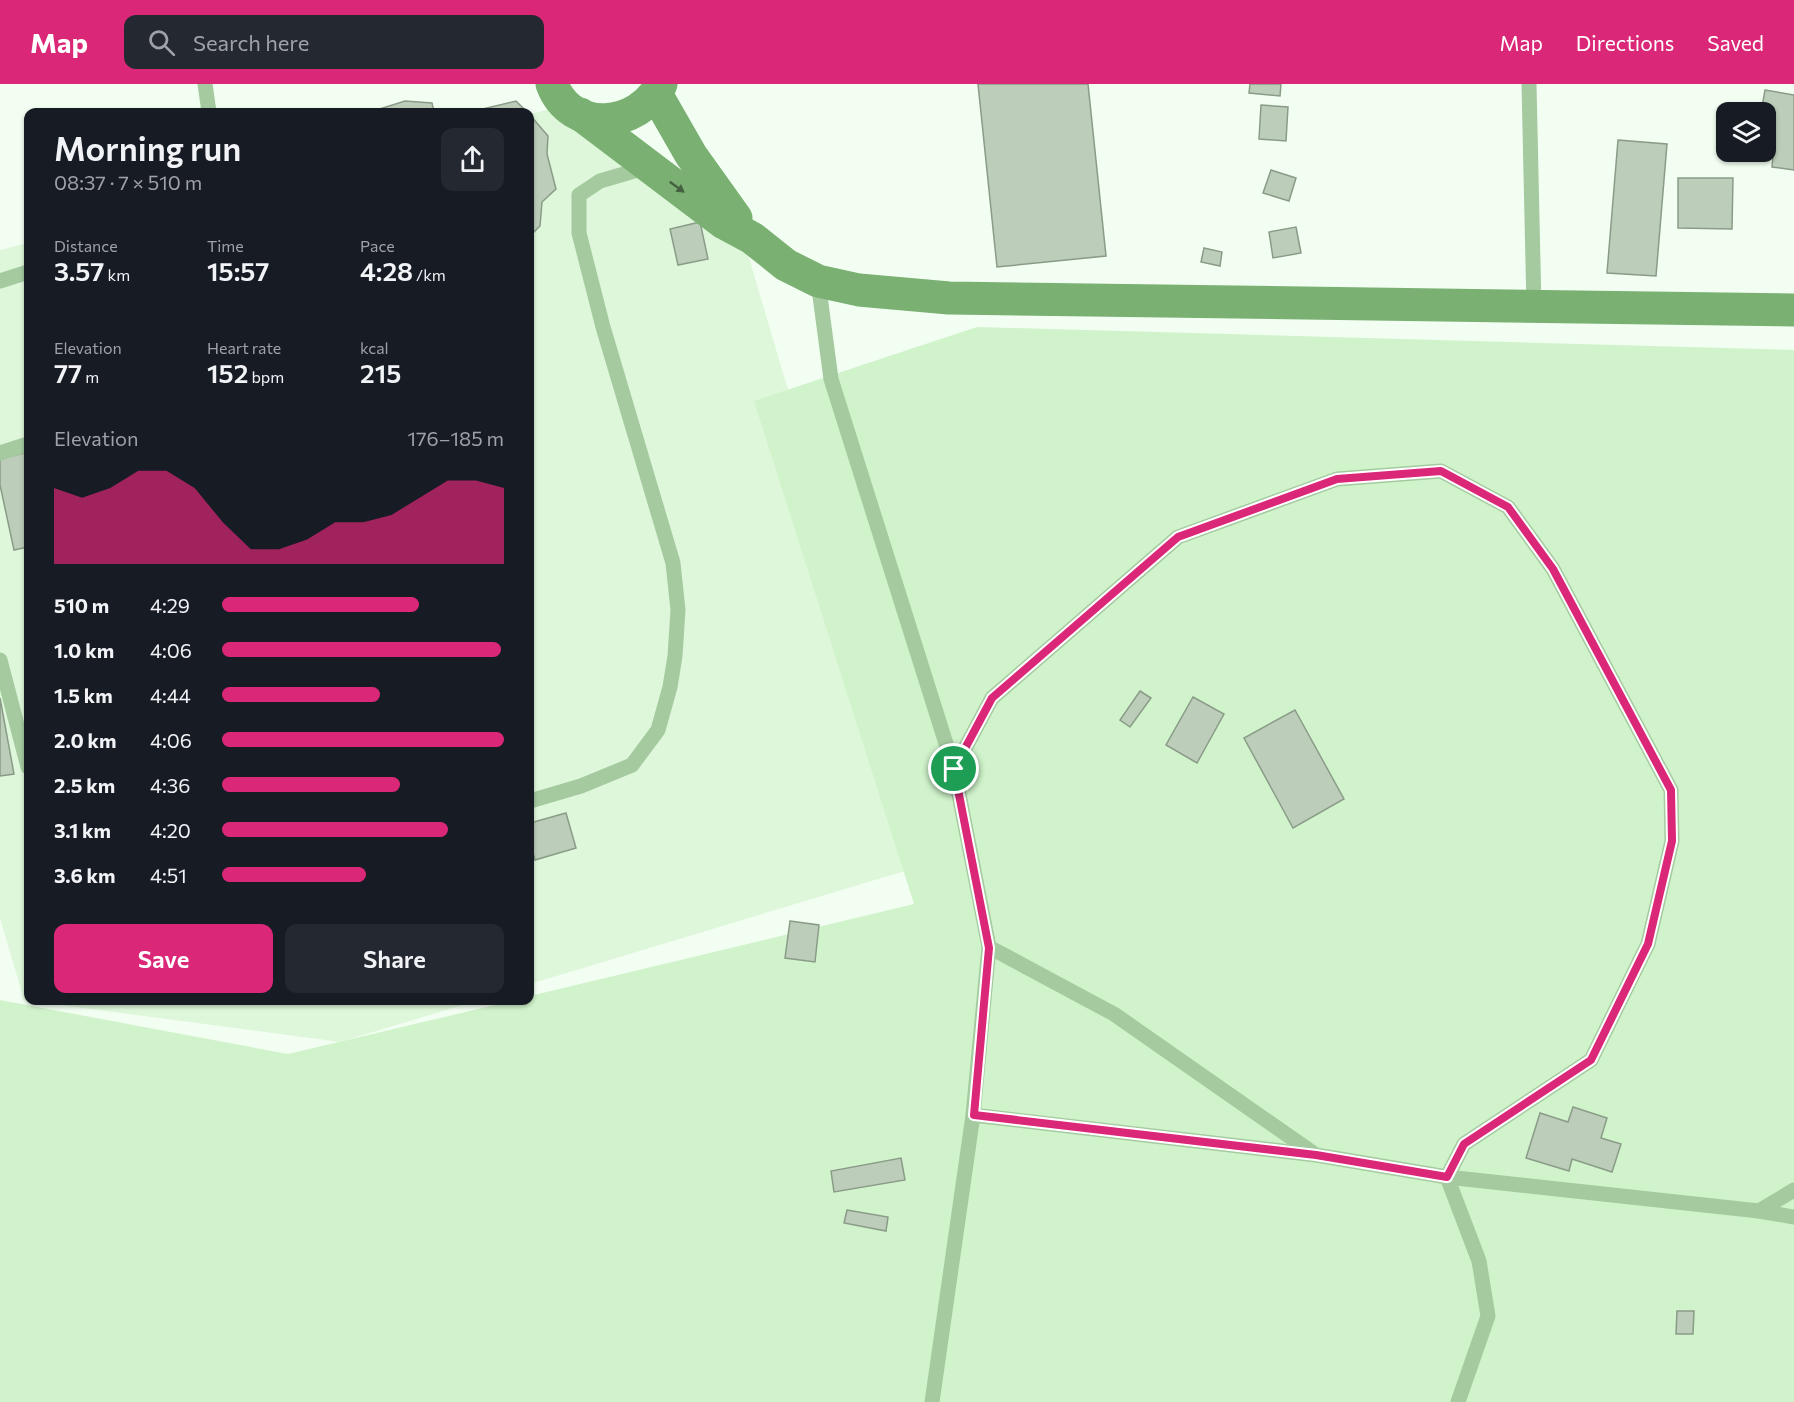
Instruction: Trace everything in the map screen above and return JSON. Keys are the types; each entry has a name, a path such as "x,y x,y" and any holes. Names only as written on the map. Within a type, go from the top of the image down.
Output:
{"main road":[{"path":"549,86 565,104 648,167 724,223 752,238 786,265 818,281 859,290 949,298 1794,310"},
{"path":"580,114 596,120 614,120 630,116 645,106 659,89 691,155 752,238"}],"lane":[{"path":"206,84 209,108"},
{"path":"1529,84 1534,308"},
{"path":"534,800 581,786 632,765 658,730 670,687 678,610 672,563 603,327 579,233 579,195 600,181 648,167"},
{"path":"0,281 24,273"},
{"path":"818,281 831,380 954,769 989,948 974,1115 932,1402"},
{"path":"0,453 24,445"},
{"path":"954,769 992,698 1178,537 1337,479 1441,471 1508,507 1553,569 1671,790 1672,841 1648,944 1591,1060 1464,1144 1447,1177 1479,1261 1488,1316 1458,1402"},
{"path":"0,660 24,752"},
{"path":"989,948 1114,1014 1316,1155"},
{"path":"974,1115 1316,1155 1447,1177 1759,1211 1794,1217"},
{"path":"1759,1211 1794,1190"}],"shaded area":[{"path":"579,102 747,251 928,864 534,983 534,113"},
{"path":"24,244 24,1000 0,918 0,250"},
{"path":"977,327 1794,350 1794,1402 0,1402 0,1000 288,1054 495,1005 534,1005 534,995 914,904 754,401"},
{"path":"61,1005 463,1005 340,1042"}],"building":[{"path":"978,84 1088,84 1106,256 997,267"},
{"path":"1250,84 1281,84 1280,96 1249,93"},
{"path":"1765,90 1794,95 1794,170 1772,167 1772,162 1776,162 1776,102 1763,102"},
{"path":"405,101 432,103 433,108 383,108"},
{"path":"516,101 523,108 487,108"},
{"path":"1261,105 1288,107 1286,141 1259,139"},
{"path":"534,120 548,136 547,154 556,189 542,202 540,226 534,232"},
{"path":"1618,140 1667,144 1656,276 1607,273"},
{"path":"1271,170 1296,178 1289,201 1263,193"},
{"path":"1678,178 1733,178 1732,229 1678,228"},
{"path":"700,222 708,259 678,265 670,229"},
{"path":"1296,227 1301,253 1273,258 1269,232"},
{"path":"1204,248 1222,252 1220,266 1201,262"},
{"path":"24,453 24,548 14,550 0,485 0,459"},
{"path":"1140,691 1151,698 1130,727 1120,720"},
{"path":"1193,697 1224,714 1197,763 1166,745"},
{"path":"0,698 14,774 0,776"},
{"path":"1295,710 1344,799 1293,828 1244,738"},
{"path":"566,813 576,848 535,860 534,822"},
{"path":"790,921 819,925 815,962 785,958"},
{"path":"1573,1107 1607,1118 1601,1138 1621,1144 1612,1172 1572,1159 1569,1171 1526,1158 1540,1113 1568,1122"},
{"path":"901,1158 905,1180 834,1192 831,1171"},
{"path":"847,1210 888,1217 886,1231 844,1223"},
{"path":"1677,1311 1694,1311 1693,1334 1676,1334"}],"route":[{"path":"1441,471 1508,507 1553,569 1671,790 1672,841 1648,944 1591,1060 1464,1144 1447,1177 1316,1155 974,1115 989,948 954,769 992,698 1178,537 1337,479 1441,471"}]}
